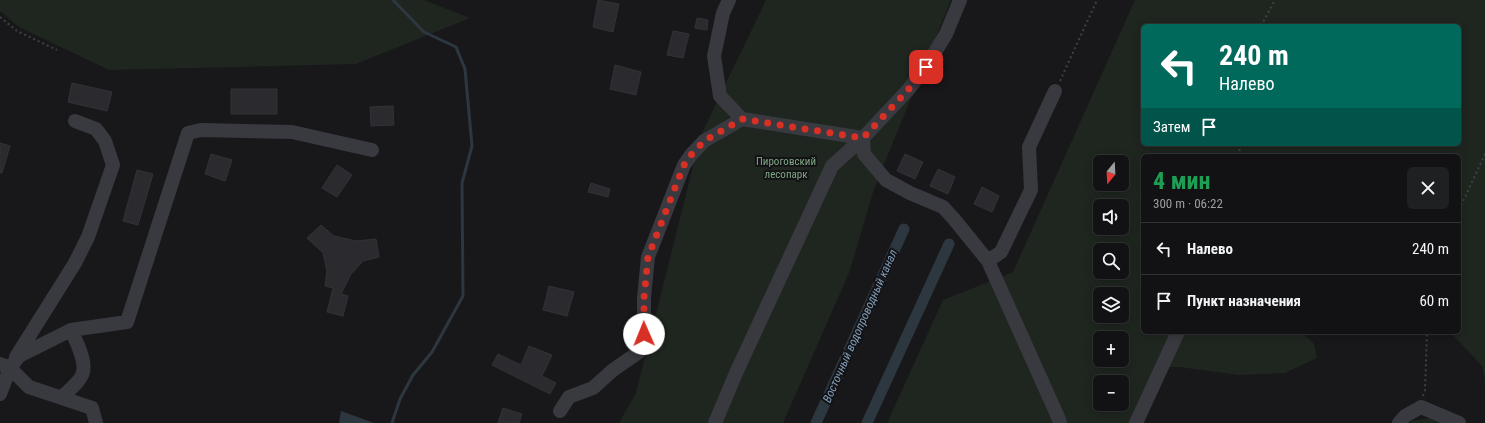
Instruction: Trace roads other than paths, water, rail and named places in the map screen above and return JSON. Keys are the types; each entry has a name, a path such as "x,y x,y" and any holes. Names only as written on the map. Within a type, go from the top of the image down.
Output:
{"street":[{"path":"729,0 723,13 714,56 720,96 742,119 863,138"},
{"path":"715,423 736,373 832,166 863,138 908,90 926,67 946,34 960,0"},
{"path":"988,261 1000,252 1031,190 1029,147 1055,91"},
{"path":"560,411 568,397 593,388 613,370 639,352 644,334 644,298 648,257 684,165 704,141 742,119"},
{"path":"0,394 6,367 75,263 88,237 113,165 105,141 96,129 75,121"},
{"path":"6,367 19,356 71,330 127,322 188,133 201,130 292,132 372,150"},
{"path":"863,138 864,154 886,180 910,193 943,207 988,261 1060,423"},
{"path":"60,398 84,373 84,364 71,330"},
{"path":"1136,423 1177,334"},
{"path":"6,367 29,387 92,408 96,423"},
{"path":"1399,423 1405,416 1421,407 1459,423"}],"waterway":[{"path":"392,423 400,399 413,375 432,352 463,296 462,183 472,146 465,69 456,47 424,32 393,0"},
{"name":"Восточный водопроводный канал","path":"816,423 904,229"},
{"name":"Восточный водопроводный канал","path":"867,423 949,244"}],"park label":[{"name":"Пироговский лесопарк","path":"786,167"}]}
